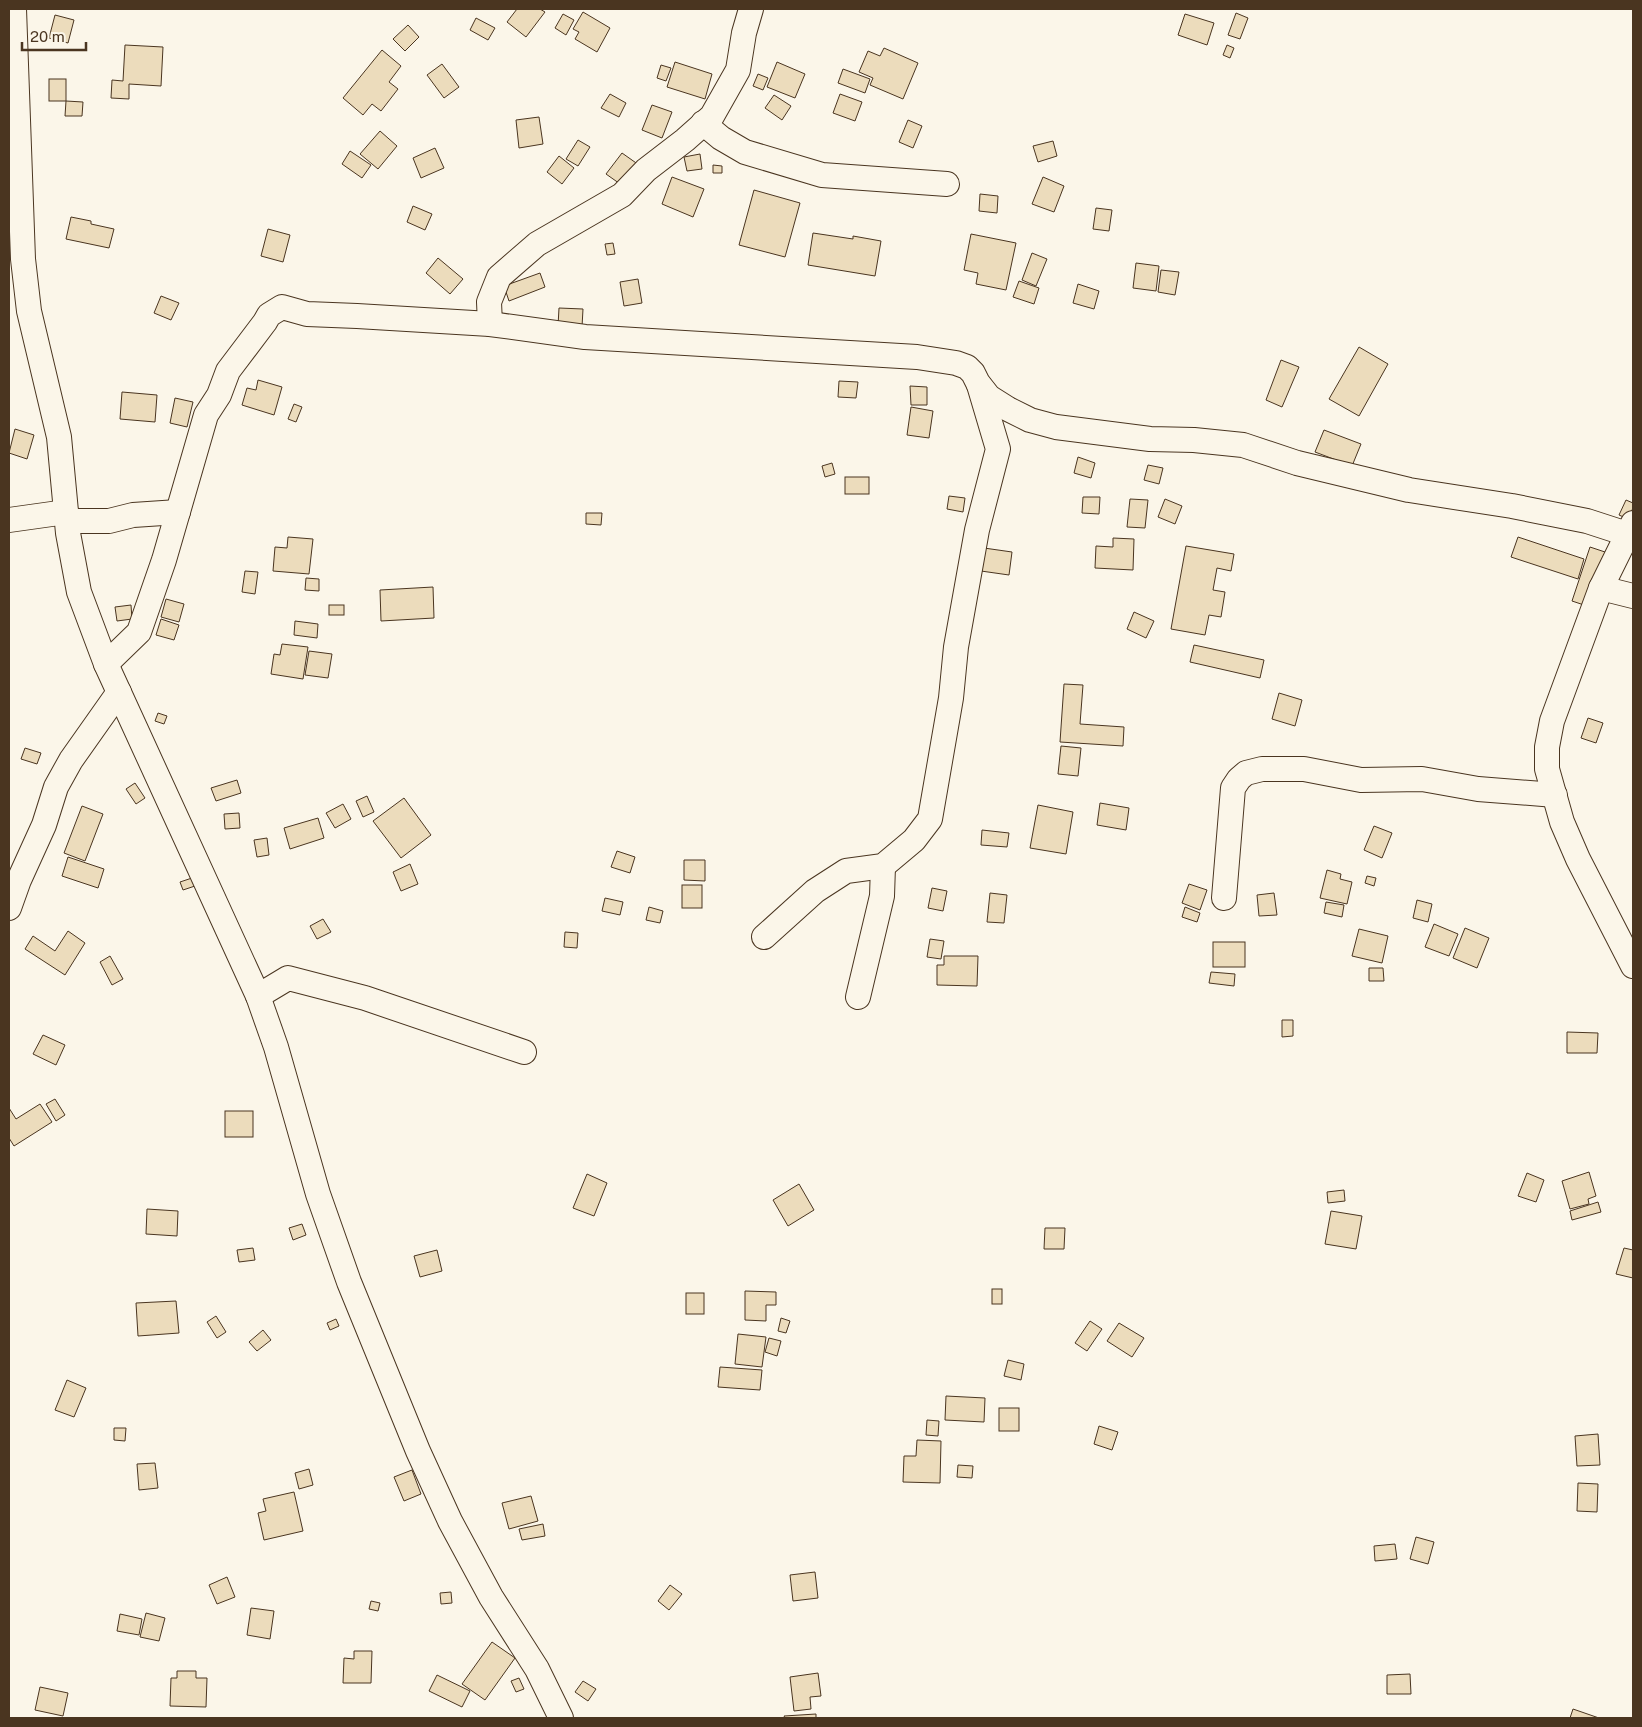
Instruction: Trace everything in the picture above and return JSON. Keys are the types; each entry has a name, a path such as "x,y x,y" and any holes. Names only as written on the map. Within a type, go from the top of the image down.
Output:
{"street":[{"path":"14,9 23,259 29,311 59,437 66,517 79,592 106,664 258,996 276,1047 321,1203 349,1282 418,1451 450,1521 491,1597 537,1669 561,1718"},
{"path":"490,324 489,302 498,277 537,244 622,195 646,170 712,116 738,70 750,9"},
{"path":"703,123 721,138 744,152 822,175 947,184"},
{"path":"106,664 139,632 178,512 206,415 220,395 228,371 266,322 269,315 282,307 307,314 490,324 585,337 917,357 956,363 966,367 973,373 978,383 998,449 977,530 956,647 951,698 930,819 914,840 883,866 846,871 814,891 764,937"},
{"path":"978,383 989,397 1008,409 1030,420 1056,427 1124,436 1243,445 1296,463 1408,490 1512,506 1630,528 1601,588 1552,721 1547,747 1547,770 1562,822 1578,859 1633,966"},
{"path":"9,520 66,517 109,521 133,515 178,512"},
{"path":"1601,588 1633,596"},
{"path":"9,908 19,880 44,826 56,787 71,760 119,692"},
{"path":"1224,898 1233,788 1239,779 1246,774 1262,769 1304,769 1361,780 1422,779 1478,789 1555,795"},
{"path":"858,997 882,896 883,866"},
{"path":"258,996 288,978 365,998 524,1052"}],"building":[{"path":"517,9 540,9 545,12 526,37 507,22"},
{"path":"583,12 610,28 597,52 575,39 579,32 573,29"},
{"path":"1236,13 1248,18 1240,39 1228,35"},
{"path":"563,14 574,20 566,35 555,28"},
{"path":"1185,14 1214,23 1207,45 1178,35"},
{"path":"55,15 74,20 68,43 49,38"},
{"path":"476,18 495,28 488,40 470,30"},
{"path":"408,25 419,37 405,51 393,39"},
{"path":"125,45 163,47 161,86 129,84 129,99 111,98 112,80 123,81"},
{"path":"1227,45 1234,48 1230,58 1223,55"},
{"path":"884,48 918,63 903,99 870,85 873,78 859,72 868,51 880,56"},
{"path":"382,50 401,66 389,82 398,89 381,111 372,104 363,115 343,98"},
{"path":"675,62 712,74 705,99 667,87"},
{"path":"777,62 805,74 795,98 767,87"},
{"path":"442,64 459,87 444,98 427,75"},
{"path":"661,65 671,68 666,81 657,78"},
{"path":"843,69 870,79 865,93 838,83"},
{"path":"758,74 768,78 763,90 753,86"},
{"path":"49,79 66,79 66,101 49,101"},
{"path":"610,94 626,103 619,117 601,108"},
{"path":"840,94 862,102 855,121 833,113"},
{"path":"774,95 791,106 782,120 765,108"},
{"path":"66,101 83,102 82,116 65,116"},
{"path":"652,105 672,112 662,138 642,130"},
{"path":"539,117 543,144 519,148 516,120"},
{"path":"908,120 922,126 913,148 899,142"},
{"path":"380,131 397,146 378,169 360,154"},
{"path":"578,140 590,147 578,166 566,159"},
{"path":"1053,141 1057,156 1038,162 1033,146"},
{"path":"435,148 444,168 421,178 413,158"},
{"path":"350,151 371,165 362,178 342,164"},
{"path":"622,153 639,165 623,186 606,174"},
{"path":"700,154 702,169 687,171 684,157"},
{"path":"559,156 574,168 562,184 547,172"},
{"path":"713,165 722,166 722,173 713,173"},
{"path":"672,177 704,189 693,217 662,204"},
{"path":"1043,177 1064,186 1054,212 1032,204"},
{"path":"754,190 800,203 785,257 739,245"},
{"path":"980,194 998,196 997,213 979,211"},
{"path":"413,206 432,214 425,230 407,222"},
{"path":"1096,208 1112,210 1109,231 1093,229"},
{"path":"71,217 91,221 91,224 114,229 109,248 66,239"},
{"path":"268,229 290,235 283,262 261,256"},
{"path":"813,233 853,239 853,236 881,241 875,276 808,265"},
{"path":"971,234 1016,243 1006,290 976,284 978,273 964,270"},
{"path":"613,243 615,254 607,255 605,244"},
{"path":"1032,253 1047,259 1036,286 1022,280"},
{"path":"438,258 463,279 450,294 426,273"},
{"path":"1136,263 1159,266 1156,291 1133,288"},
{"path":"1161,270 1179,272 1175,295 1158,292"},
{"path":"540,273 545,287 509,301 504,286"},
{"path":"638,279 642,303 624,306 620,282"},
{"path":"1019,281 1039,288 1034,304 1013,297"},
{"path":"1078,284 1099,291 1094,309 1073,303"},
{"path":"161,296 179,303 171,320 154,313"},
{"path":"559,308 583,309 582,327 558,326"},
{"path":"1359,347 1388,364 1359,416 1329,399"},
{"path":"1281,360 1299,367 1282,407 1266,400"},
{"path":"258,380 282,387 274,415 242,405 247,388 256,390"},
{"path":"839,381 858,382 856,398 838,397"},
{"path":"910,386 927,387 927,405 911,405"},
{"path":"122,392 157,395 155,422 120,419"},
{"path":"175,398 193,402 187,427 170,423"},
{"path":"294,404 302,407 296,422 288,419"},
{"path":"911,407 933,411 929,438 907,435"},
{"path":"15,429 34,435 27,459 9,453"},
{"path":"1324,430 1361,444 1352,466 1315,452"},
{"path":"1078,457 1095,463 1091,478 1074,473"},
{"path":"832,463 835,474 825,477 822,466"},
{"path":"1148,465 1163,468 1159,484 1144,480"},
{"path":"845,477 869,477 869,494 845,494"},
{"path":"949,496 965,498 963,512 947,509"},
{"path":"1083,497 1100,497 1099,514 1082,513"},
{"path":"1130,499 1148,500 1145,528 1127,527"},
{"path":"1165,499 1182,506 1175,524 1158,517"},
{"path":"1626,500 1633,503 1628,519 1619,515"},
{"path":"586,513 602,513 601,525 586,524"},
{"path":"288,537 313,539 309,574 273,571 275,547 287,548"},
{"path":"1518,537 1584,559 1578,579 1511,557"},
{"path":"1113,538 1134,539 1133,570 1095,568 1096,546 1113,547"},
{"path":"1186,546 1234,554 1231,571 1217,568 1213,590 1225,592 1221,617 1209,615 1205,635 1171,629"},
{"path":"1590,547 1608,553 1590,607 1572,601"},
{"path":"984,548 1012,552 1009,575 981,571"},
{"path":"245,571 258,572 255,594 242,592"},
{"path":"306,578 319,579 319,591 305,590"},
{"path":"433,587 434,618 381,621 380,590"},
{"path":"166,599 184,604 179,622 161,617"},
{"path":"131,605 132,619 117,621 115,607"},
{"path":"329,605 344,605 344,615 329,615"},
{"path":"1134,612 1154,621 1146,638 1127,629"},
{"path":"161,619 179,625 174,640 156,635"},
{"path":"295,621 318,624 317,638 294,635"},
{"path":"282,644 308,647 303,679 271,674 274,654 280,655"},
{"path":"1194,645 1264,660 1260,678 1190,662"},
{"path":"309,651 332,654 328,678 305,675"},
{"path":"1064,684 1083,685 1080,724 1124,727 1123,746 1060,742"},
{"path":"1279,693 1302,700 1295,726 1272,719"},
{"path":"158,713 167,716 164,724 155,721"},
{"path":"1588,718 1603,723 1596,743 1581,738"},
{"path":"1061,746 1081,748 1078,776 1058,774"},
{"path":"25,748 41,753 37,764 21,759"},
{"path":"237,780 241,793 216,801 211,788"},
{"path":"135,783 145,798 136,804 126,789"},
{"path":"367,796 374,812 363,817 356,801"},
{"path":"404,798 431,835 401,858 373,821"},
{"path":"1100,803 1129,808 1126,830 1097,825"},
{"path":"343,804 351,819 335,828 326,813"},
{"path":"1038,805 1073,812 1066,854 1030,848"},
{"path":"82,806 103,814 85,861 64,853"},
{"path":"239,813 240,828 225,829 224,814"},
{"path":"318,818 324,838 290,849 284,828"},
{"path":"1374,826 1392,833 1382,858 1364,850"},
{"path":"982,830 1009,833 1007,847 981,845"},
{"path":"267,838 269,855 257,857 254,840"},
{"path":"617,851 635,857 630,873 611,867"},
{"path":"68,857 104,869 98,888 62,876"},
{"path":"684,860 705,860 705,881 684,880"},
{"path":"410,864 418,884 401,891 393,872"},
{"path":"1327,870 1341,874 1340,879 1352,882 1347,904 1320,898"},
{"path":"1367,876 1376,878 1374,886 1365,883"},
{"path":"192,878 195,886 183,890 180,882"},
{"path":"1189,884 1207,890 1200,910 1182,903"},
{"path":"682,885 702,885 702,908 682,908"},
{"path":"932,888 947,891 943,911 928,908"},
{"path":"990,893 1007,895 1004,923 987,922"},
{"path":"1274,893 1277,915 1259,916 1257,895"},
{"path":"605,898 623,902 620,915 602,911"},
{"path":"1417,900 1432,904 1428,922 1413,918"},
{"path":"1326,902 1344,905 1342,917 1324,913"},
{"path":"649,907 663,911 660,923 646,920"},
{"path":"1185,907 1200,913 1197,922 1182,917"},
{"path":"323,919 331,932 317,939 310,926"},
{"path":"1434,924 1458,934 1449,956 1425,947"},
{"path":"1465,928 1489,938 1477,968 1453,958"},
{"path":"1359,929 1388,936 1382,963 1352,956"},
{"path":"68,931 85,943 65,975 25,949 33,936 55,951"},
{"path":"565,932 578,933 577,948 564,947"},
{"path":"930,939 944,941 941,959 927,957"},
{"path":"1213,942 1245,942 1245,967 1213,967"},
{"path":"110,956 123,979 112,985 100,962"},
{"path":"944,956 978,956 977,986 937,985 937,965 944,965"},
{"path":"1369,968 1383,968 1384,981 1369,981"},
{"path":"1211,972 1235,974 1234,986 1209,983"},
{"path":"1282,1020 1293,1020 1293,1036 1282,1037"},
{"path":"1567,1032 1598,1033 1597,1053 1567,1053"},
{"path":"43,1035 65,1045 56,1065 33,1054"},
{"path":"55,1099 65,1115 56,1121 46,1104"},
{"path":"40,1104 52,1122 14,1146 9,1138 9,1108 16,1119"},
{"path":"225,1111 253,1111 253,1137 225,1137"},
{"path":"1589,1172 1596,1196 1588,1199 1589,1204 1570,1209 1562,1181"},
{"path":"1527,1173 1544,1180 1536,1202 1518,1196"},
{"path":"587,1174 607,1183 594,1216 573,1208"},
{"path":"799,1184 814,1210 788,1226 773,1200"},
{"path":"1344,1190 1345,1201 1328,1203 1327,1192"},
{"path":"1598,1202 1601,1212 1572,1220 1570,1211"},
{"path":"147,1209 178,1211 177,1236 146,1234"},
{"path":"1331,1211 1362,1216 1356,1249 1325,1244"},
{"path":"302,1224 306,1235 293,1240 289,1228"},
{"path":"1045,1228 1065,1228 1064,1249 1044,1249"},
{"path":"253,1248 255,1260 239,1262 237,1250"},
{"path":"1624,1248 1633,1250 1633,1278 1616,1274"},
{"path":"437,1250 442,1271 420,1277 414,1256"},
{"path":"992,1289 1002,1289 1002,1304 992,1304"},
{"path":"745,1291 776,1292 776,1305 766,1305 766,1321 745,1320"},
{"path":"686,1293 704,1293 704,1314 686,1314"},
{"path":"176,1301 179,1333 138,1336 136,1303"},
{"path":"216,1316 226,1332 217,1338 207,1322"},
{"path":"781,1318 790,1321 786,1333 778,1331"},
{"path":"336,1319 339,1326 330,1330 327,1323"},
{"path":"1090,1321 1102,1329 1087,1351 1075,1343"},
{"path":"1119,1323 1144,1338 1132,1357 1107,1341"},
{"path":"263,1330 271,1340 257,1351 249,1342"},
{"path":"738,1334 766,1337 762,1367 735,1364"},
{"path":"769,1338 781,1341 777,1356 765,1352"},
{"path":"1008,1360 1024,1364 1021,1380 1004,1376"},
{"path":"720,1367 762,1370 760,1390 718,1387"},
{"path":"67,1380 86,1388 74,1417 55,1410"},
{"path":"946,1396 985,1398 984,1422 945,1420"},
{"path":"999,1408 1019,1408 1019,1431 999,1431"},
{"path":"927,1420 939,1421 938,1436 926,1435"},
{"path":"1099,1426 1118,1432 1112,1450 1094,1444"},
{"path":"114,1428 126,1428 125,1441 114,1440"},
{"path":"1598,1434 1600,1465 1577,1466 1575,1436"},
{"path":"917,1440 941,1441 940,1483 903,1482 904,1456 916,1456"},
{"path":"155,1463 158,1488 139,1490 137,1464"},
{"path":"958,1465 973,1466 972,1478 957,1477"},
{"path":"309,1469 313,1485 299,1489 295,1473"},
{"path":"412,1470 421,1494 404,1501 394,1477"},
{"path":"1578,1483 1598,1484 1597,1512 1577,1511"},
{"path":"294,1492 303,1531 264,1540 258,1513 266,1511 263,1499"},
{"path":"531,1496 538,1521 509,1529 502,1503"},
{"path":"543,1524 545,1536 522,1540 519,1529"},
{"path":"1416,1537 1434,1542 1428,1564 1410,1559"},
{"path":"1395,1544 1397,1559 1375,1561 1374,1546"},
{"path":"815,1572 818,1598 793,1601 790,1575"},
{"path":"227,1577 235,1597 217,1604 209,1585"},
{"path":"670,1585 682,1594 669,1610 658,1601"},
{"path":"451,1592 452,1603 441,1604 440,1593"},
{"path":"371,1601 380,1603 378,1611 369,1609"},
{"path":"251,1608 274,1611 270,1639 247,1635"},
{"path":"146,1613 165,1618 159,1641 140,1637"},
{"path":"120,1614 142,1619 139,1635 117,1631"},
{"path":"492,1642 515,1658 485,1700 462,1684"},
{"path":"354,1651 372,1651 371,1683 343,1683 344,1658 354,1659"},
{"path":"177,1671 196,1671 196,1678 207,1678 206,1707 170,1706 171,1678 177,1678"},
{"path":"818,1673 821,1696 810,1697 811,1709 794,1711 790,1677"},
{"path":"1410,1674 1411,1694 1387,1694 1387,1675"},
{"path":"437,1675 470,1691 462,1707 429,1691"},
{"path":"519,1678 524,1689 516,1692 511,1681"},
{"path":"583,1681 596,1689 588,1701 575,1692"},
{"path":"40,1687 68,1693 63,1716 35,1710"},
{"path":"1573,1709 1599,1718 1570,1718"},
{"path":"816,1714 816,1718 785,1718 784,1716"}]}
